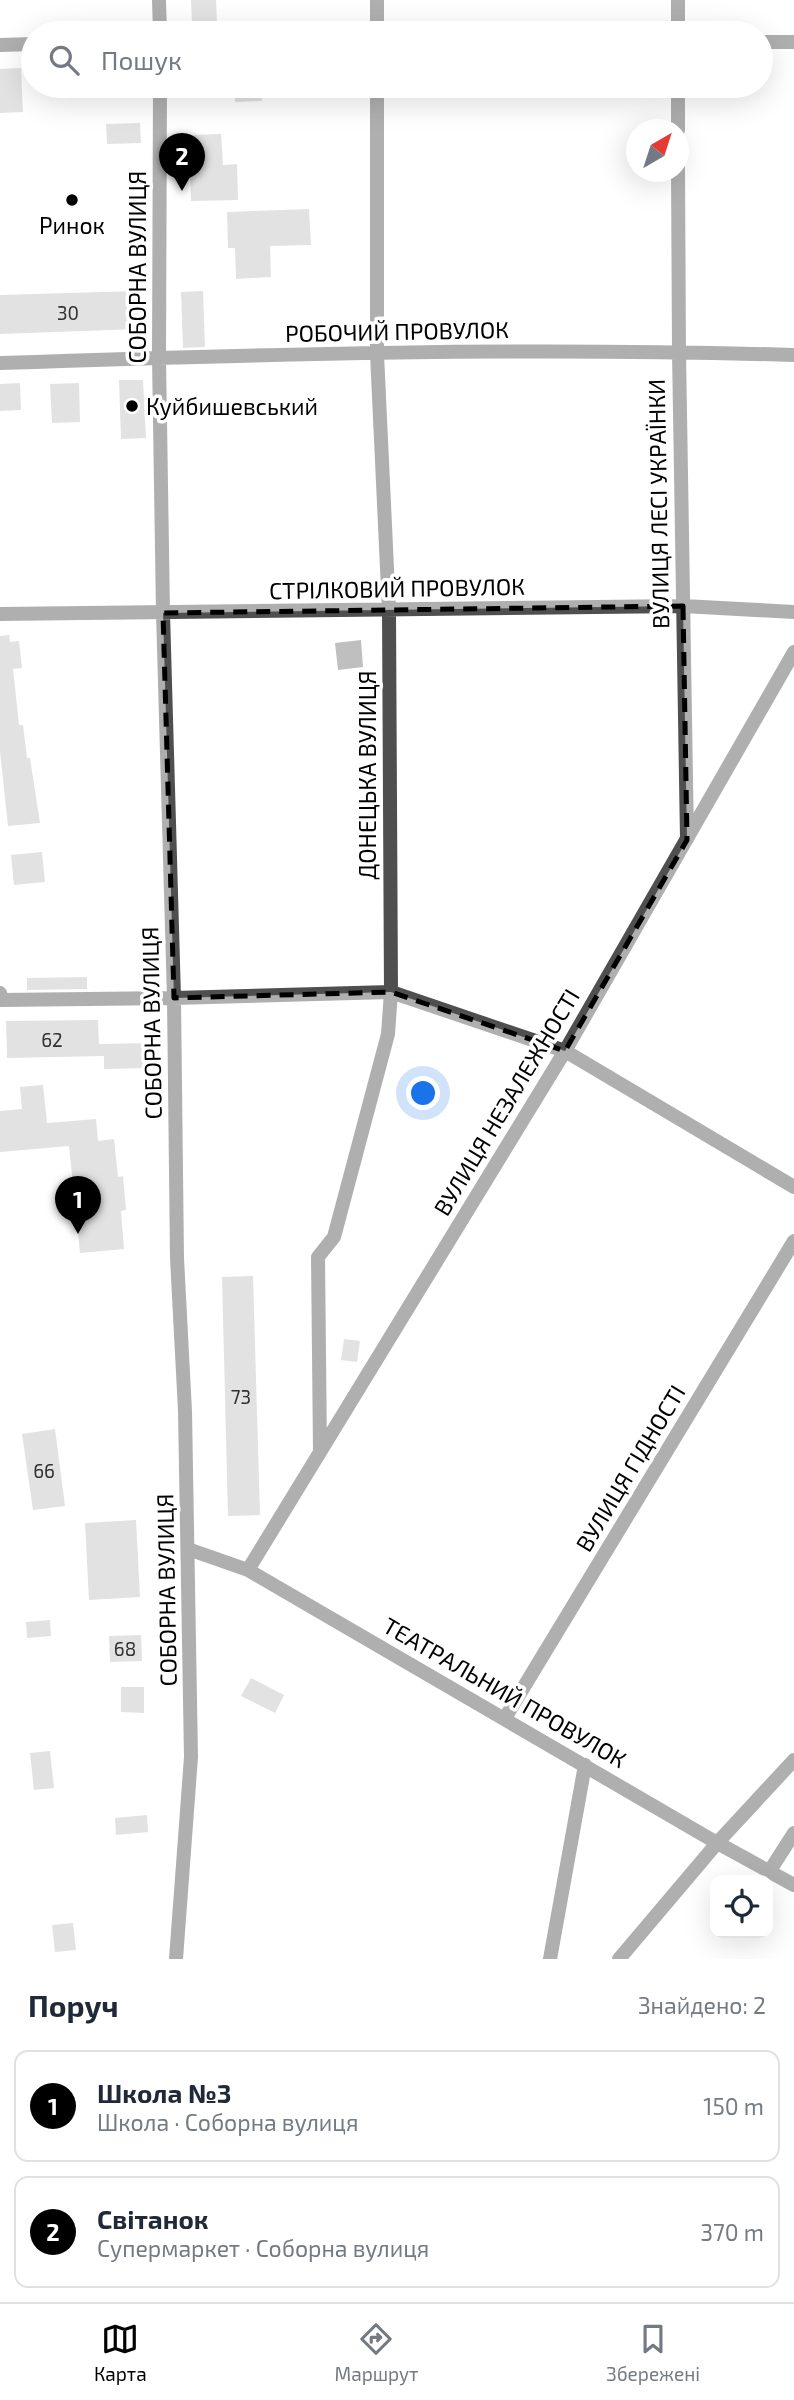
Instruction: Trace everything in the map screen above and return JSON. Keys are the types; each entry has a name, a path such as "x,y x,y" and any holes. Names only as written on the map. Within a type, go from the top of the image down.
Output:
{"street":[{"path":"159,0 160,21"},
{"path":"377,0 377,21"},
{"path":"678,0 678,21"},
{"path":"773,42 794,42"},
{"path":"0,45 21,44"},
{"name":"СОБОРНА ВУЛИЦЯ","path":"160,98 159,357 163,613 174,998 177,1258 186,1411 191,1757 176,1959"},
{"name":"ДОНЕЦЬКА ВУЛИЦЯ","path":"320,1451 318,1257 334,1237 388,1034 391,992 389,611 377,354 377,98"},
{"path":"678,98 678,119"},
{"name":"ВУЛИЦЯ ЛЕСІ УКРАЇНКИ","path":"678,182 687,840"},
{"name":"РОБОЧИЙ ПРОВУЛОК","path":"0,363 159,357 377,354 679,352 794,355"},
{"name":"СТРІЛКОВИЙ ПРОВУЛОК","path":"0,614 683,606 794,612"},
{"name":"ВУЛИЦЯ НЕЗАЛЕЖНОСТІ","path":"248,1570 565,1051 794,652"},
{"path":"0,993 1,1000 391,992 565,1051 794,1187"},
{"name":"ВУЛИЦЯ ГІДНОСТІ","path":"505,1718 794,1241"},
{"name":"ТЕАТРАЛЬНИЙ ПРОВУЛОК","path":"188,1549 248,1570 794,1885"},
{"path":"620,1959 718,1842 794,1760"},
{"path":"551,1959 585,1765"},
{"path":"769,1872 794,1833"}],"highlighted area":[{"path":"683,606 687,840 565,1051 391,992 174,998 163,613"}],"building":[{"path":"191,0 216,0 217,21 192,21"},
{"path":"21,68 23,112 0,113 0,69"},
{"path":"235,98 262,98 262,101 235,102"},
{"path":"140,123 141,143 107,144 106,124"},
{"path":"221,134 223,165 237,164 238,200 191,201 189,135"},
{"path":"309,209 311,245 270,246 271,277 236,279 235,248 228,248 227,212"},
{"path":"136,291 138,329 0,334 0,295"},
{"path":"203,291 205,347 183,348 181,292"},
{"name":"Куйбишевський","path":"119,380 143,380 146,438 121,439"},
{"path":"20,383 21,410 0,411 0,384"},
{"path":"79,383 80,422 52,423 50,384"},
{"path":"9,635 10,642 19,641 22,668 13,669 19,725 23,725 40,823 8,826 0,751 0,636"},
{"path":"361,640 363,667 338,670 335,643"},
{"path":"42,852 45,882 14,885 11,855"},
{"path":"87,977 87,989 27,990 27,978"},
{"path":"98,1020 99,1044 152,1043 152,1068 104,1069 104,1056 7,1058 6,1021"},
{"path":"43,1085 47,1123 96,1119 98,1141 114,1139 118,1177 123,1176 126,1210 121,1211 124,1249 80,1253 69,1146 0,1152 0,1111 22,1109 20,1087"},
{"path":"253,1276 260,1515 228,1516 222,1277"},
{"path":"344,1339 360,1341 357,1362 341,1360"},
{"path":"55,1429 65,1506 33,1510 22,1434"},
{"path":"136,1520 140,1597 89,1600 85,1523"},
{"path":"50,1620 51,1636 27,1638 26,1622"},
{"path":"141,1635 142,1661 110,1662 109,1636"},
{"path":"251,1678 284,1695 275,1713 241,1696"},
{"path":"121,1687 144,1687 144,1713 121,1712"},
{"path":"50,1751 54,1788 34,1790 30,1753"},
{"path":"147,1815 148,1832 116,1835 115,1818"},
{"path":"73,1923 76,1950 55,1952 52,1925"}],"place":[{"name":"Світанок","path":"182,191"},
{"name":"Ринок","path":"72,200"},
{"name":"Куйбишевський","path":"132,406"},
{"name":"Школа №3","path":"78,1234"}]}
